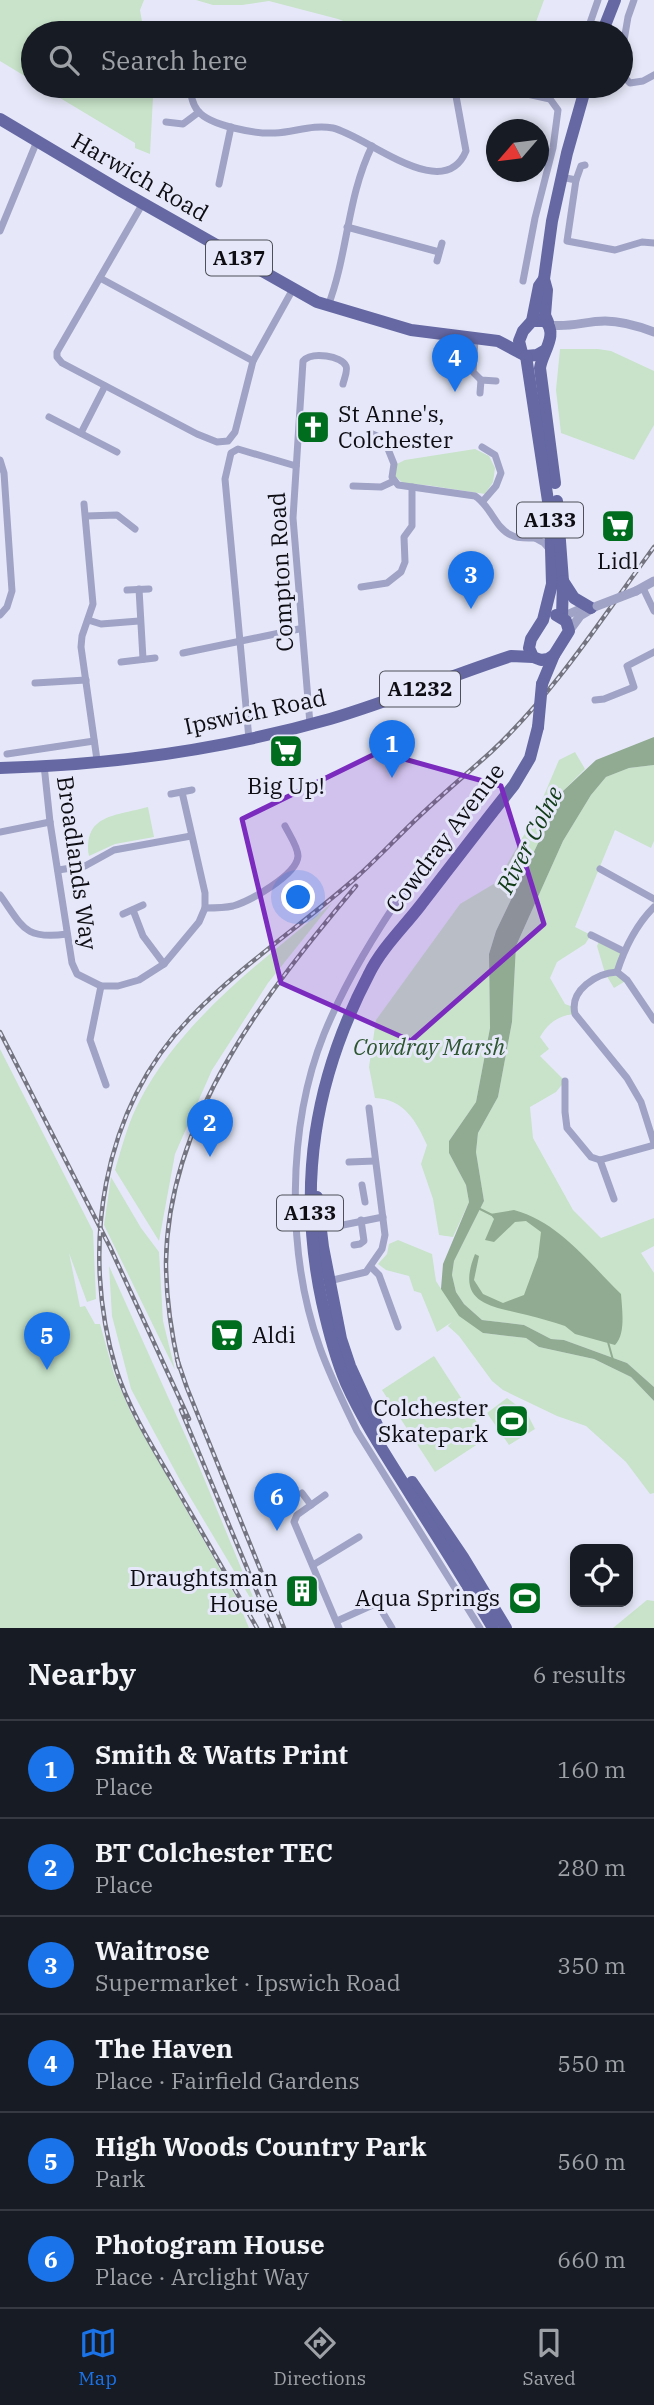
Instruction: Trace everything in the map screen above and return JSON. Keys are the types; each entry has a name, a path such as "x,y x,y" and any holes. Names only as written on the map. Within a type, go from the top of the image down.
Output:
{"main road":[{"path":"544,279 538,286 532,321 522,334 519,344 524,354 534,356 547,346 549,324 544,279 561,177 583,98"},
{"name":"Harwich Road","path":"0,119 293,289 328,306 411,330 498,341 522,334"},
{"path":"532,321 539,320 549,324"},
{"name":"Harwich Road","path":"498,341 524,354"},
{"name":"A133","path":"547,346 540,368 559,515 562,617 568,623 569,631 554,655"},
{"name":"A133","path":"524,354 538,420 552,554 552,590 543,620 531,639 529,649 534,658"},
{"path":"563,581 574,598 592,608"},
{"path":"543,620 552,615 562,617"},
{"name":"Ipswich Road","path":"0,768 97,760 249,739 362,709 511,656 531,639"},
{"path":"534,658 546,660 554,655"},
{"name":"Cowdray Avenue","path":"493,1628 352,1396 341,1339 309,1223 303,1182 337,1042 370,972 514,785 530,758 538,727 542,682 554,655"},
{"name":"Ipswich Road","path":"511,656 534,658"},
{"name":"Cowdray Avenue","path":"534,658 542,682"},
{"name":"Cowdray Avenue","path":"312,1145 323,1247 324,1283"},
{"name":"Cowdray Avenue","path":"352,1396 461,1553 506,1628"}],"street":[{"path":"591,21 598,0"},
{"path":"627,21 634,0"},
{"path":"614,5 628,17"},
{"path":"633,82 654,75"},
{"path":"643,81 646,90"},
{"path":"192,98 205,117 231,127 265,134 321,126 351,134 396,159 435,172 452,169 463,157 466,141 456,98"},
{"path":"523,281 534,218 558,124 558,110 550,99 545,98"},
{"path":"172,125 188,122 199,112"},
{"path":"219,184 226,172 231,127"},
{"path":"0,231 37,141"},
{"path":"328,306 359,173 372,146"},
{"path":"553,148 567,152"},
{"path":"585,165 581,166 576,180 568,241 615,250 642,242 654,243"},
{"path":"561,177 576,180"},
{"path":"143,203 57,352 62,363 197,434 216,442 228,441 235,432 253,361 293,289"},
{"path":"347,227 439,252"},
{"path":"437,261 442,243"},
{"path":"100,278 253,361"},
{"path":"549,324 569,326 605,321 654,332"},
{"path":"547,346 569,326"},
{"path":"475,339 473,372 481,380 496,380"},
{"name":"Compton Road","path":"310,724 293,518 303,361 307,356 316,354 340,360 347,370 343,384"},
{"path":"480,393 481,380"},
{"path":"81,433 105,386"},
{"path":"49,417 117,452"},
{"path":"370,433 386,442 394,464 394,481 398,485 475,496 483,501 504,531 515,537 535,538 544,535 551,528"},
{"path":"386,442 394,438"},
{"path":"482,447 495,455 501,473 496,486 483,501"},
{"path":"249,739 225,486 229,459 234,450 245,450 296,466"},
{"path":"495,455 502,450"},
{"path":"0,460 4,473 12,582 7,607 0,615"},
{"path":"353,486 381,487 394,481"},
{"path":"361,587 387,583 401,572 405,562 404,537 412,526 412,487"},
{"path":"84,505 93,604 81,647 97,760"},
{"path":"124,521 131,513"},
{"path":"86,516 117,515 135,530"},
{"path":"535,538 544,543 552,554"},
{"path":"562,617 578,610 592,608 654,581"},
{"path":"373,586 374,596"},
{"path":"139,589 143,659"},
{"path":"127,590 149,589"},
{"path":"639,589 654,611"},
{"path":"569,631 592,608"},
{"path":"88,620 101,624 139,621"},
{"path":"183,653 299,629"},
{"path":"595,700 634,688 627,666 654,652"},
{"path":"121,663 155,658"},
{"path":"36,683 86,680"},
{"path":"16,741 18,752"},
{"path":"7,754 94,741"},
{"name":"Broadlands Way","path":"44,765 72,963 77,974 101,986"},
{"path":"171,794 192,790"},
{"path":"106,1085 90,1040 101,986 130,984 164,964 199,922 205,908 205,893 182,792"},
{"path":"0,832 50,822"},
{"path":"205,908 231,906 245,901 288,875 296,865 298,854 285,825"},
{"path":"58,870 85,866 114,850 191,836"},
{"path":"281,843 291,838"},
{"path":"600,869 612,880 654,899"},
{"name":"Cowdray Avenue","path":"408,885 357,965 321,1044 306,1094 298,1143 303,1182 297,1234 304,1289 319,1346 352,1396 357,1431 480,1628"},
{"path":"0,895 30,933 48,937 67,934"},
{"path":"123,914 143,905"},
{"path":"617,972 624,951 643,919 654,907"},
{"path":"133,910 143,936 164,964"},
{"path":"591,935 598,943 624,951"},
{"path":"357,965 370,972"},
{"path":"565,1081 567,1128 591,1157 600,1160 654,1144 641,1102 573,1007 576,995 592,980 605,973 617,972 627,980 654,1020"},
{"path":"100,1068 110,1064"},
{"path":"556,1092 565,1093"},
{"path":"324,1283 355,1276 371,1267 382,1249 385,1235 369,1108"},
{"path":"298,1143 312,1145"},
{"path":"600,1160 614,1199"},
{"path":"349,1162 375,1161"},
{"path":"601,1192 610,1188"},
{"path":"365,1202 363,1189 380,1190"},
{"path":"338,1226 383,1217"},
{"path":"354,1245 364,1241 360,1220"},
{"path":"371,1267 379,1275 398,1327"},
{"path":"302,1493 311,1505"},
{"path":"325,1495 297,1515 294,1522 338,1624 386,1598"},
{"path":"313,1565 356,1542"},
{"path":"377,1603 393,1628"}],"highlighted area":[{"path":"379,752 501,786 544,924 411,1041 281,983 242,819"}],"green space":[{"path":"0,0 144,0 140,10 142,21 21,21 21,74 0,61"},
{"path":"196,0 544,0 536,21 343,21 269,1 213,5"},
{"path":"60,98 153,98 150,154 135,148 135,143"},
{"path":"560,349 611,351 654,371 654,425 634,460 561,433 556,390"},
{"path":"475,449 489,456 495,468 493,482 485,494 404,484 395,476 397,464 405,460"},
{"name":"Cowdray Marsh","path":"575,752 585,769 563,791 496,931 489,954 490,1028 476,1102 449,1141 449,1153 466,1185 469,1202 453,1237 439,1235 433,1199 421,1164 427,1145 408,1113 394,1102 375,1098 369,1067 376,1020 460,904 497,882 536,814 559,760"},
{"path":"654,765 654,841 651,848 615,830 575,927 591,935 585,944 557,962 550,978 565,1004 573,1007 575,1014 559,1018 547,1028 540,1037 549,1049 540,1056 565,1081 556,1092 530,1107 533,1138 573,1210 601,1238 654,1218 654,1246 641,1253 654,1273 654,1387 627,1363 564,1340 551,1339 524,1325 482,1320 464,1304 456,1292 452,1275 454,1261 484,1201 476,1152 478,1133 498,1097 512,1022 516,946 563,841 591,795 606,777 629,768"},
{"path":"148,807 154,837 115,844 89,856 88,842 97,824 114,815"},
{"path":"332,903 268,983 212,1070 175,1154 159,1241 115,1170 140,1100 158,1070 201,1017 252,969"},
{"path":"600,939 623,951 617,972 627,980 614,988 605,973 597,946"},
{"path":"0,1049 93,1231 96,1299 87,1302 69,1253 80,1307 85,1306 95,1324 100,1324 114,1374 131,1413 237,1599 249,1628 0,1628"},
{"path":"111,1177 141,1228 159,1252 163,1321 175,1370 104,1225"},
{"path":"398,1240 432,1254 436,1281 441,1289 483,1333 526,1338 539,1347 594,1359 631,1377 654,1401 654,1493 650,1494 626,1462 586,1426 557,1416 503,1390 492,1381 459,1336 448,1326 452,1322 437,1332 421,1293 414,1291 409,1276 386,1270 378,1264 387,1254 389,1244"},
{"path":"109,1266 196,1459 261,1616 181,1482 131,1389 112,1316"},
{"path":"434,1356 487,1438 435,1472 382,1390"},
{"name":"Colchester Skatepark","path":"507,1398 527,1413 535,1429 509,1445 487,1413"},
{"path":"647,1600 654,1601 654,1628 613,1628"}],"shaded area":[{"path":"654,737 654,765 629,768 606,777 591,795 563,841 516,946 512,1022 498,1097 478,1133 476,1152 484,1201 454,1261 452,1275 456,1292 464,1304 482,1320 524,1325 551,1339 564,1340 627,1363 654,1387 654,1401 631,1377 594,1359 539,1347 526,1338 483,1333 459,1316 441,1289 443,1264 469,1202 466,1185 449,1153 449,1141 476,1102 490,1028 489,954 496,931 563,791 596,760"},
{"path":"514,1210 545,1224 559,1234 621,1294 622,1328 615,1345 575,1334 556,1323 489,1305 473,1293 469,1283 475,1254 479,1256 474,1280 483,1294 503,1303 524,1295 538,1257 541,1232 526,1221 515,1222 494,1242 485,1240 494,1219 490,1214"}],"waterway":[{"path":"478,1208 492,1215"},
{"path":"608,1342 613,1360"}],"railway":[{"path":"257,1628 147,1438 116,1369 105,1324 100,1277 100,1230 106,1183 118,1138 136,1095 160,1055 190,1018 251,962 359,875 515,729 577,653 654,547"},
{"path":"179,1367 170,1315 166,1262 171,1208 184,1157 204,1107 228,1059 257,1013 356,886"},
{"path":"0,1032 110,1247 189,1419"},
{"path":"177,1359 284,1628"},
{"path":"181,1410 272,1628"}],"place":[{"name":"The Haven","path":"455,392"},
{"name":"St Anne's, Colchester","path":"313,427"},
{"name":"Lidl","path":"618,526"},
{"name":"Waitrose","path":"471,609"},
{"name":"Big Up!","path":"286,751"},
{"name":"Smith & Watts Print","path":"392,778"},
{"name":"BT Colchester TEC","path":"210,1157"},
{"name":"Aldi","path":"227,1335"},
{"name":"High Woods Country Park","path":"47,1370"},
{"name":"Colchester Skatepark","path":"512,1421"},
{"name":"Photogram House","path":"277,1531"},
{"name":"Draughtsman House","path":"302,1591"},
{"name":"Aqua Springs","path":"525,1598"}],"water label":[{"name":"River Colne","path":"530,840"}]}
